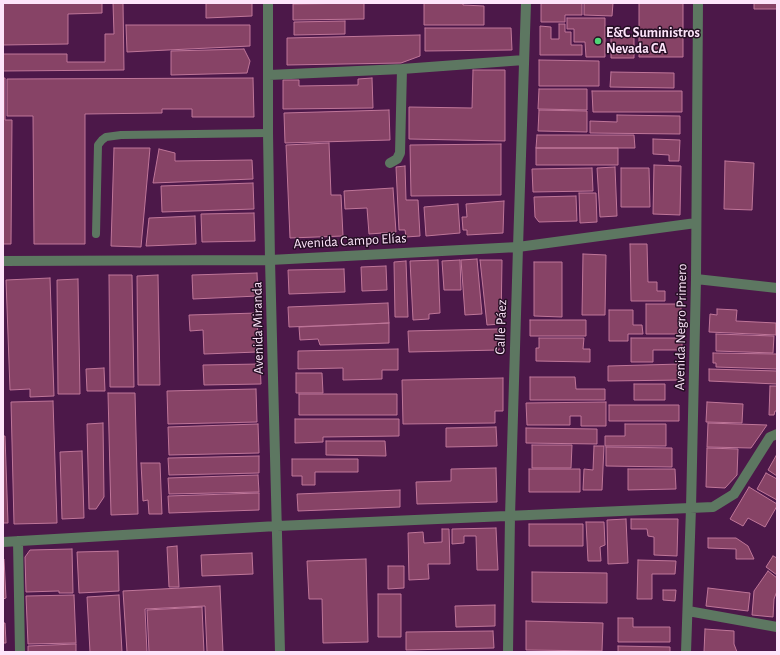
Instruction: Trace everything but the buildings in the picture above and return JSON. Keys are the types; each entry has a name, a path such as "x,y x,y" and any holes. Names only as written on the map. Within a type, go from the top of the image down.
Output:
{"street":[{"name":"Avenida Miranda","path":"268,3 270,260 280,652"},
{"name":"Calle Páez","path":"508,652 510,516 526,3"},
{"name":"Avenida Negro Primero","path":"686,652 696,279 698,3"},
{"path":"269,74 402,69 524,60"},
{"path":"390,163 397,159 400,152 402,69"},
{"name":"Avenida Campo Elías","path":"3,262 270,260 518,246 696,223"},
{"path":"696,279 777,288"},
{"path":"3,542 277,526 713,507 734,494 770,437 777,434"},
{"path":"18,541 20,652"},
{"path":"688,611 777,627"}],"lane":[{"path":"96,234 98,145 106,137 121,135 268,133"}],"place":[{"name":"E&C Suministros Nevada CA","path":"598,41"}]}
